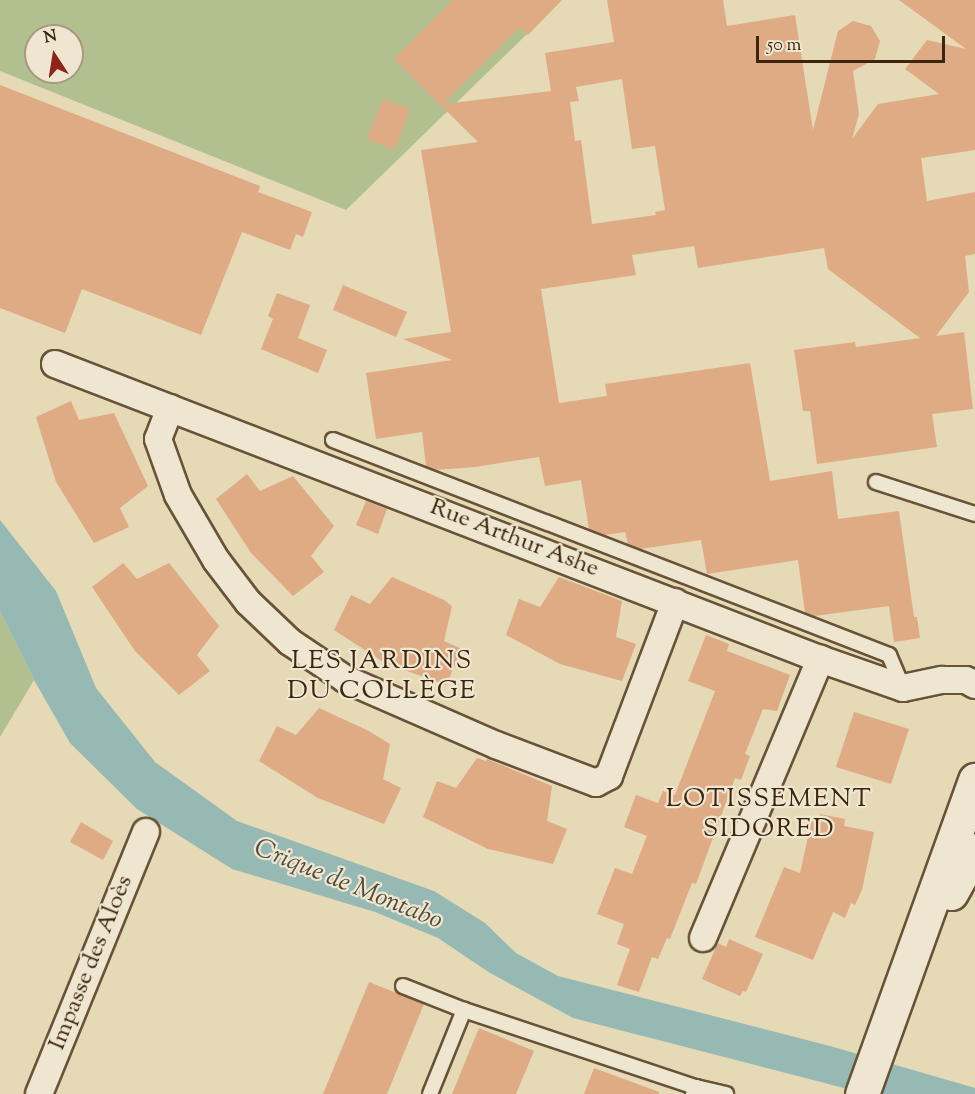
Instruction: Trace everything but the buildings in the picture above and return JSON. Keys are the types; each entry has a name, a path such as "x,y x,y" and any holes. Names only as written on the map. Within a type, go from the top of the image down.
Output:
{"main road":[{"path":"861,1094 975,780"},
{"path":"898,990 975,849"}],"street":[{"name":"Rue Arthur Ashe","path":"56,364 820,659 903,688"},
{"path":"170,408 158,439 178,495 216,560 248,602 290,642 345,679 496,745 596,783 609,776 675,602"},
{"path":"703,938 820,659"},
{"path":"903,688 942,680 966,680 975,685"},
{"name":"Impasse des Aloès","path":"39,1094 146,832"}],"lane":[{"path":"333,440 890,655 903,688"},
{"path":"876,482 975,514"},
{"path":"404,986 464,1010 694,1091 726,1094"},
{"path":"430,1094 464,1010"}],"green space":[{"path":"0,0 562,0 346,210 32,84 84,84 84,24 24,24 24,81 0,71"},
{"path":"0,611 34,680 0,737"}],"water":[{"name":"Crique de Montabo","path":"0,520 56,591 96,688 155,762 237,821 434,891 485,923 516,953 558,976 830,1046 975,1088 975,1094 867,1094 573,1018 490,973 438,938 375,912 232,869 137,809 70,743 34,680 0,611"}],"district":[{"name":"LES JARDINS DU COLLÈGE","path":"382,677"},
{"name":"LOTISSEMENT SIDORED","path":"769,815"}]}
